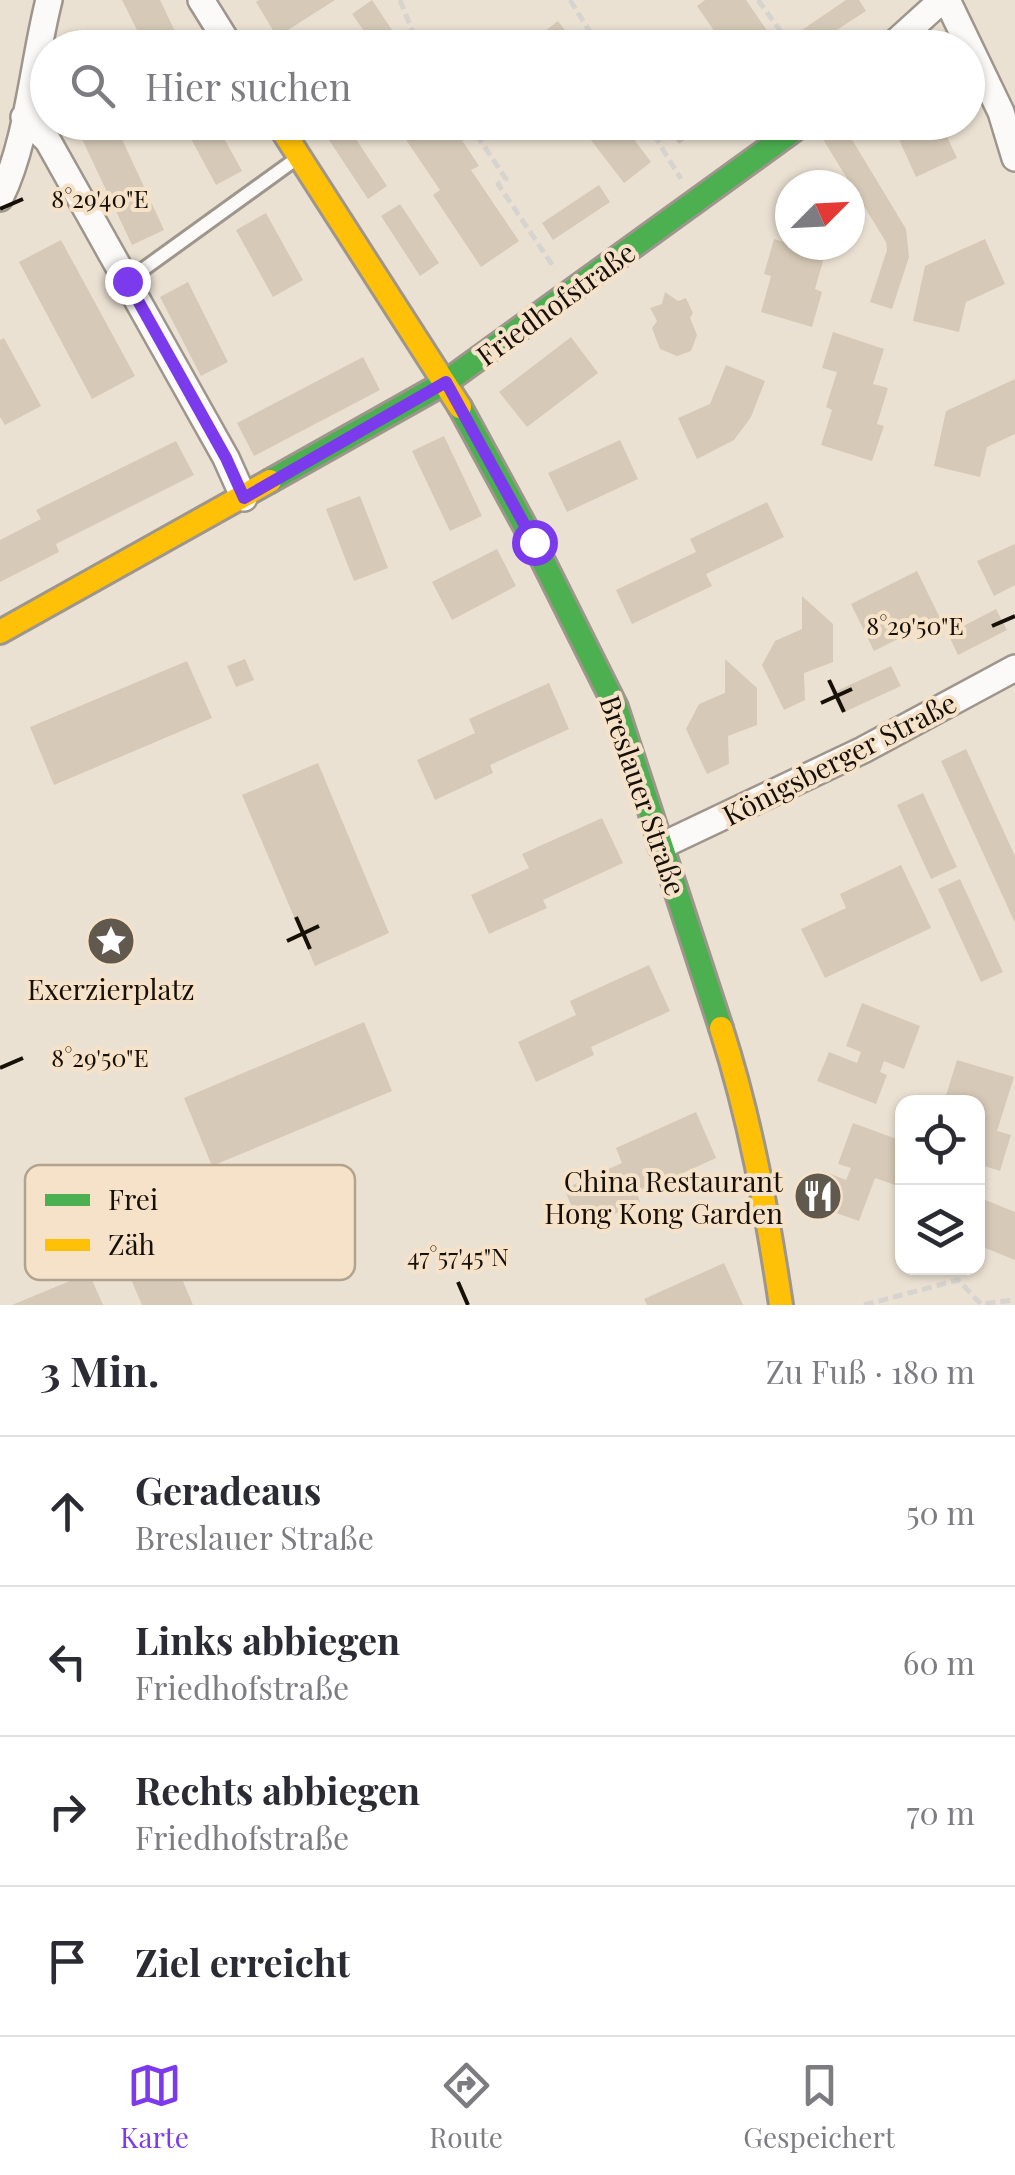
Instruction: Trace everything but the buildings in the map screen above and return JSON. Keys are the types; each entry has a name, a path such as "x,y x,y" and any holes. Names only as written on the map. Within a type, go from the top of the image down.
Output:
{"street":[{"path":"43,30 49,0"},
{"path":"202,0 220,30"},
{"path":"910,30 945,0 960,30"},
{"path":"985,80 1001,112 1015,158"},
{"path":"0,198 9,180 30,89"},
{"path":"24,117 30,123"},
{"path":"48,140 226,458 244,498"},
{"name":"Breslauer Straße","path":"287,140 446,382 534,542 616,707 734,1069 764,1200 782,1305"},
{"name":"Friedhofstraße","path":"0,632 446,382 780,140"},
{"name":"Königsberger Straße","path":"661,846 863,750 1015,668"}],"lane":[{"path":"127,281 298,158"}],"path":[{"path":"400,0 412,30"},
{"path":"570,0 589,30"},
{"path":"758,0 780,30"},
{"path":"480,140 506,179 498,184 570,292"},
{"path":"657,140 696,202"},
{"path":"864,1305 958,1280 980,1304 1015,1300"}],"traffic: fast":[{"path":"270,481 446,382 780,140"},
{"path":"460,407 616,707 721,1028"}],"traffic: slow":[{"path":"289,140 460,407"},
{"path":"0,632 270,481"},
{"path":"721,1028 757,1165 781,1305"}],"place":[{"name":"Exerzierplatz","path":"111,941"},
{"name":"China Restaurant Hong Kong Garden","path":"818,1196"}],"route":[{"path":"127,281 226,458 244,498 446,382 534,542"}]}
